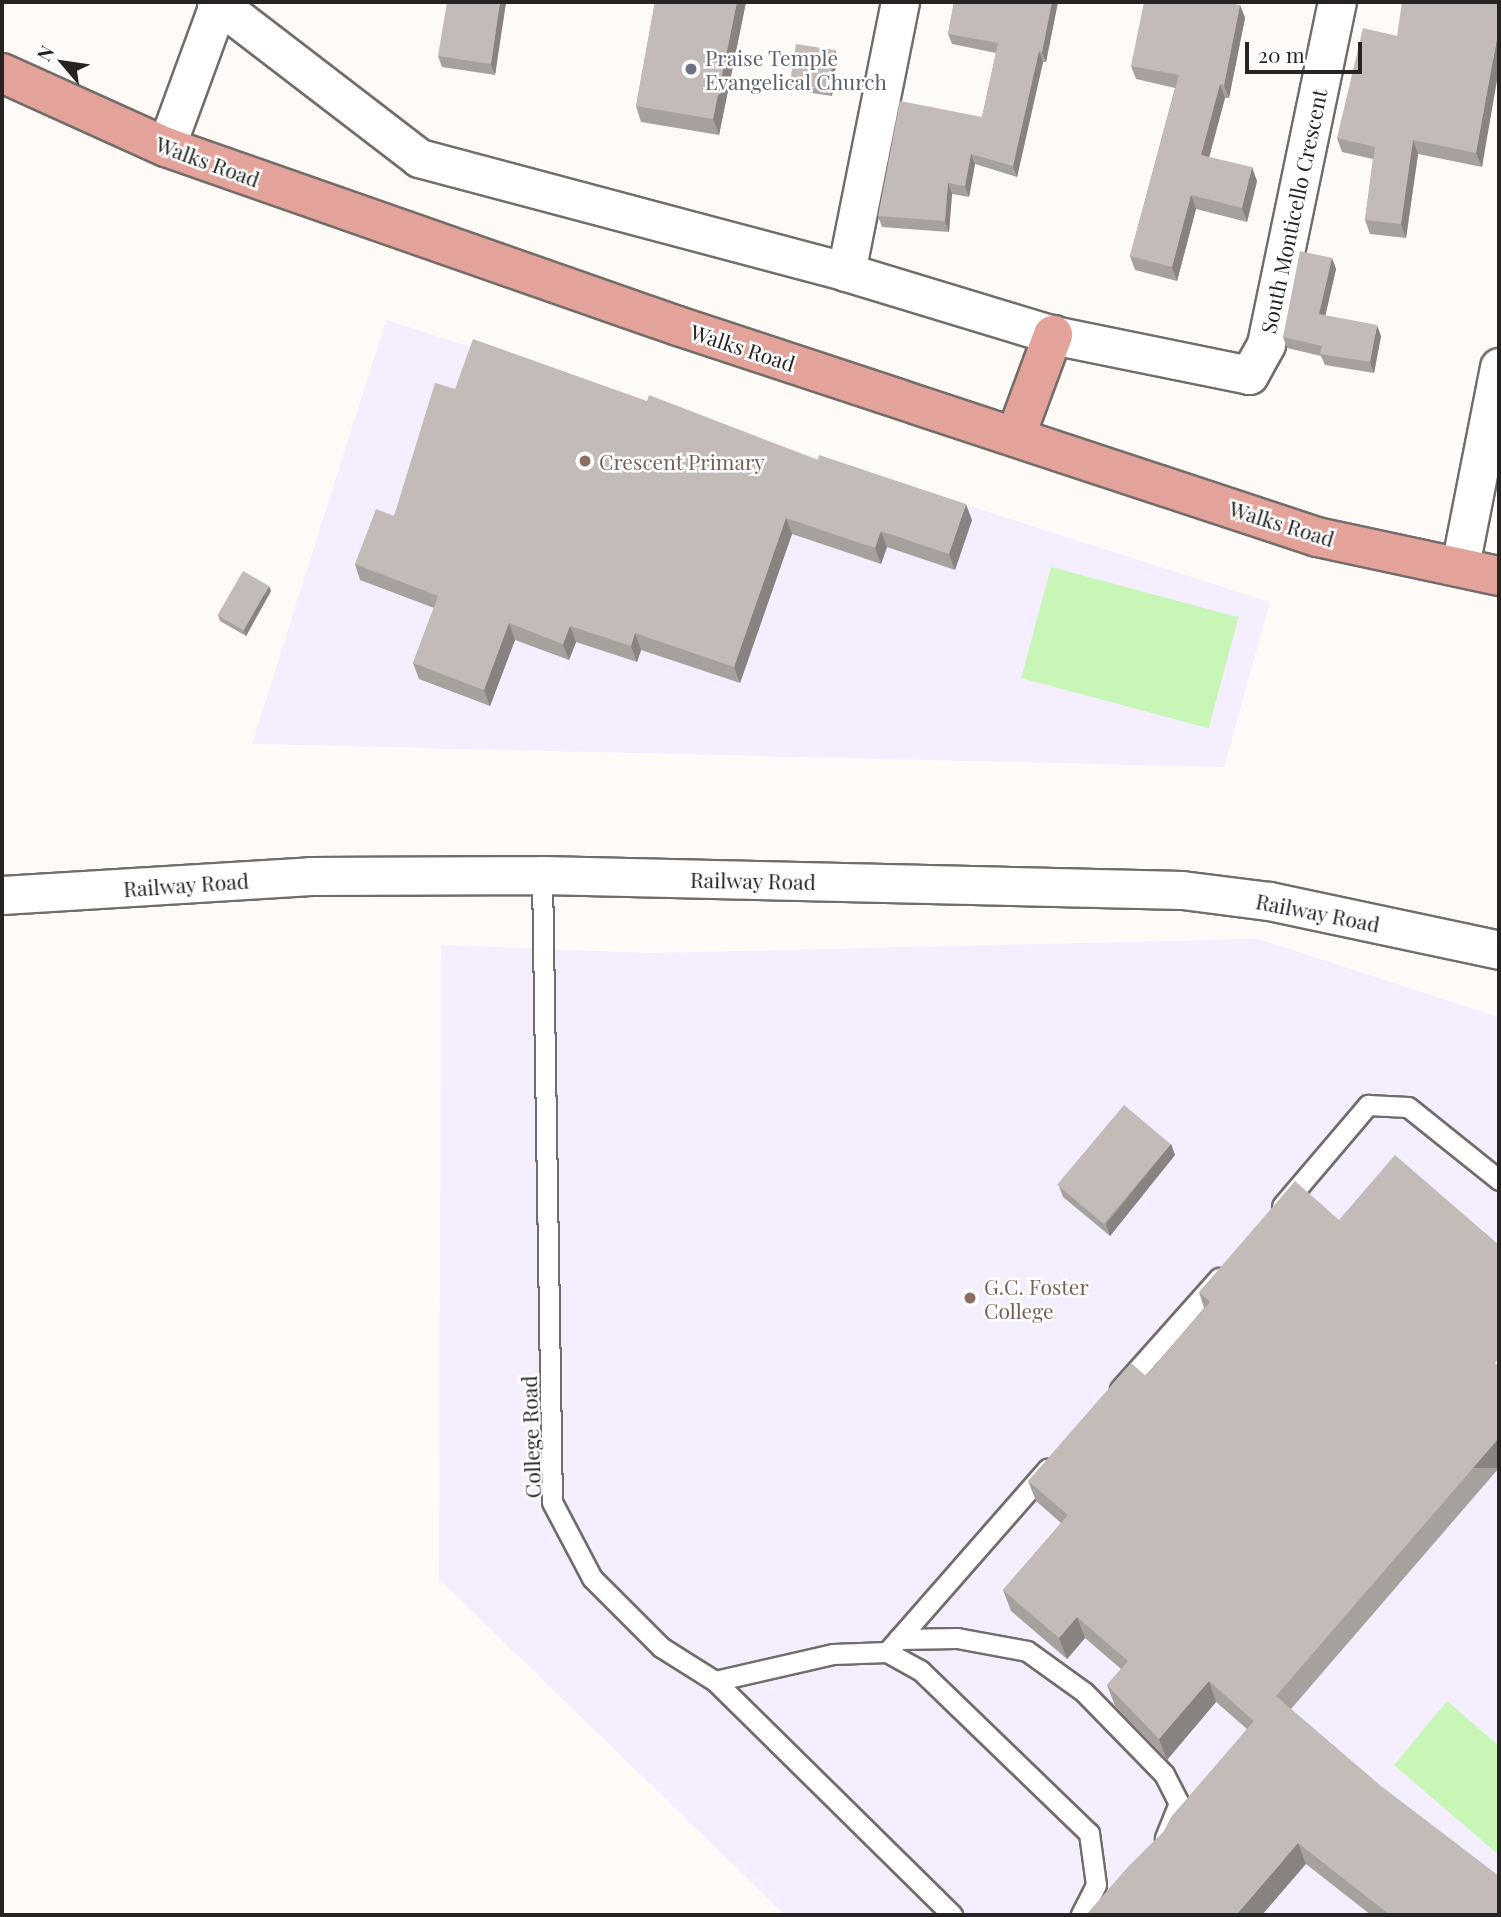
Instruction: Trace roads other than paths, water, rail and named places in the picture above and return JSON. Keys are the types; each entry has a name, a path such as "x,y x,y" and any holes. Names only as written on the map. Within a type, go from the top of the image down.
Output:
{"main road":[{"name":"Walks Road","path":"2,73 166,147 678,326 1016,435 1317,537 1499,576"},
{"path":"1016,435 1053,335"}],"street":[{"path":"166,147 218,2 419,158 846,272 1053,335"},
{"path":"846,272 900,2"},
{"name":"South Monticello Crescent","path":"1053,335 1249,375 1266,344 1337,2"},
{"path":"1460,566 1499,367"},
{"name":"Railway Road","path":"2,895 310,876 542,876 1182,890 1269,901 1499,950"}],"lane":[{"name":"College Road","path":"542,876 552,1502 592,1578 662,1647 715,1681 952,1915"},
{"path":"1272,1219 1368,1105 1408,1107 1499,1180"},
{"path":"1108,1401 1236,1260"},
{"path":"893,1645 1063,1452"},
{"path":"715,1681 833,1654 957,1638 1027,1651 1084,1692 1164,1774 1179,1802 1155,1852"},
{"path":"893,1645 1089,1833 1096,1885 1081,1915"},
{"path":"1096,1885 1120,1881"}],"place":[{"name":"Praise Temple Evangelical Church","path":"691,69"},
{"name":"Crescent Primary","path":"585,461"},
{"name":"G.C. Foster College","path":"970,1298"}]}
